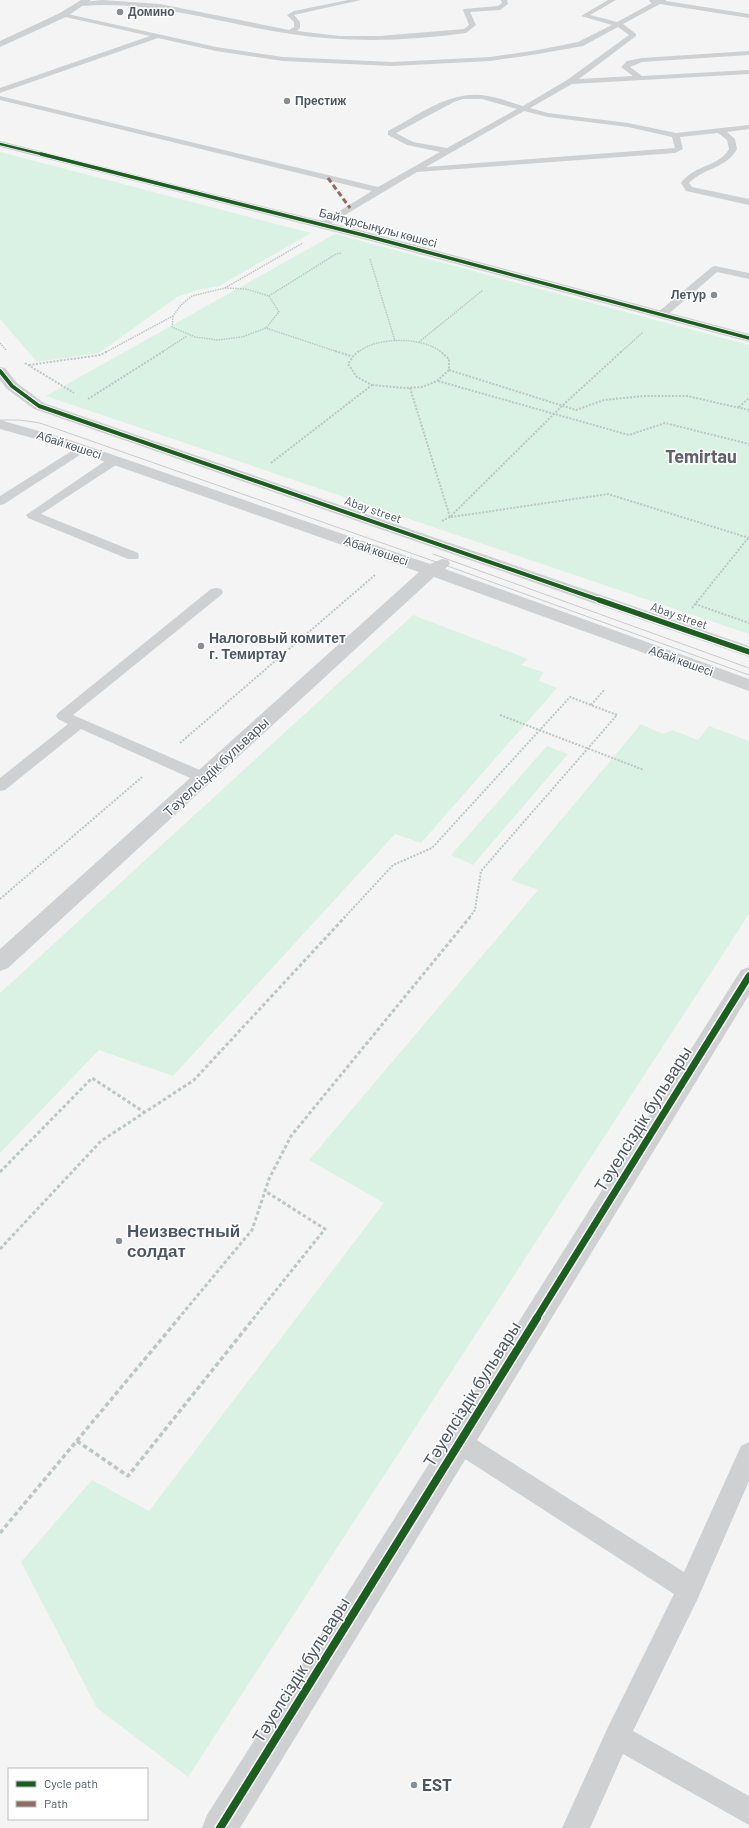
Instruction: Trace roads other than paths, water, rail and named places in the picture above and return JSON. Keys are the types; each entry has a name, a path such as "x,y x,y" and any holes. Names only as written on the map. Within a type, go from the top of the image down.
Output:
{"street":[{"path":"0,44 63,15 85,2"},
{"name":"Байтұрсынұлы көшесі","path":"0,144 363,235 749,338"},
{"name":"Abay street","path":"0,370 6,389 39,406 749,652"},
{"name":"Абай көшесі","path":"0,424 115,460 395,557 749,685"},
{"path":"0,430 20,430"},
{"name":"Тәуелсіздік бульвары","path":"0,962 431,570 465,553"},
{"name":"Тәуелсіздік бульвары","path":"220,1828 749,976"}],"lane":[{"path":"290,32 297,28 298,22 290,15 296,12 358,0"},
{"path":"85,2 160,6 290,32 318,36 380,38 444,34 466,31 473,25 464,7 500,8 505,4 504,0"},
{"path":"323,225 379,190 570,82 623,48 634,35 618,24 584,16 613,0"},
{"path":"645,0 661,1 749,16"},
{"path":"63,15 216,49 283,59 392,64 490,59 580,44 661,1"},
{"path":"0,91 158,36"},
{"path":"661,51 749,46"},
{"path":"640,78 625,67 630,63 642,60 749,53"},
{"path":"570,82 749,72"},
{"path":"448,151 396,138 391,133 451,100 463,97 482,97 548,115 628,125 676,135 749,127"},
{"path":"0,98 379,190"},
{"path":"719,130 731,139 733,149 728,158 719,164 698,171 685,183 689,189 749,202"},
{"path":"414,170 675,151 679,149 676,135"},
{"path":"661,315 715,269 749,276"},
{"path":"0,501 82,449"},
{"path":"115,460 32,515 133,556"},
{"path":"204,778 63,716 216,592"},
{"path":"0,786 79,723"},
{"path":"459,1442 689,1590"},
{"path":"576,1828 617,1736 689,1590 749,1454"},
{"path":"617,1736 749,1812"}],"tram line":[{"path":"0,420 20,420 40,423 442,564 749,675"},
{"path":"433,554 749,668"}],"place":[{"name":"Домино","path":"120,12"},
{"name":"Престиж","path":"287,101"},
{"name":"Летур","path":"714,295"},
{"name":"Налоговый комитет г. Темиртау","path":"201,646"},
{"name":"Неизвестный солдат","path":"119,1241"},
{"name":"EST","path":"414,1785"}],"district":[{"name":"Temirtau","path":"701,457"}]}
